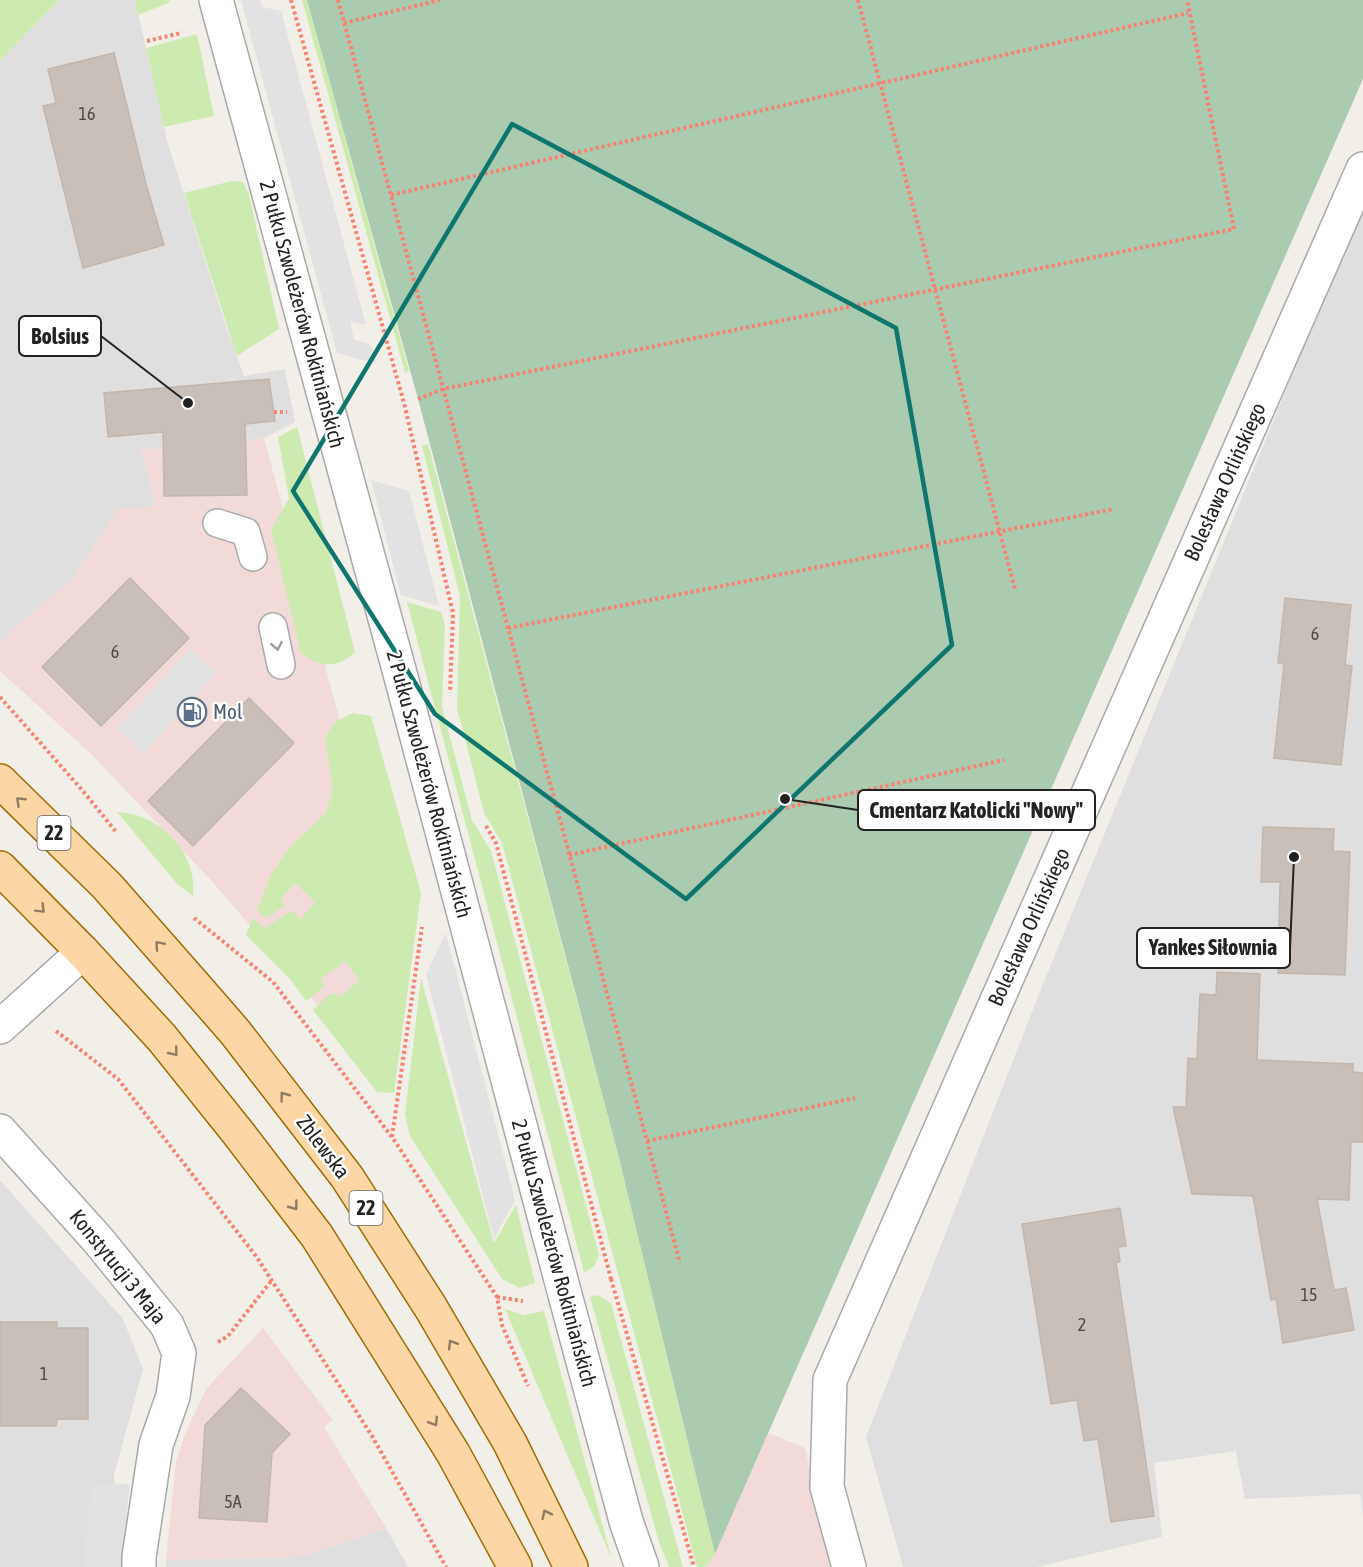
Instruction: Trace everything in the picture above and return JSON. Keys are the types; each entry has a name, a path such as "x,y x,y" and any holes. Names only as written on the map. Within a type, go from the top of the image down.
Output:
{"main road":[{"name":"Zblewska","path":"0,782 107,886 235,1032 347,1178 431,1308 510,1443 571,1567"},
{"path":"0,868 83,952 162,1038 239,1134 316,1236 453,1453 515,1567"}],"street":[{"name":"2 Pułku Szwoleżerów Rokitniańskich","path":"216,0 401,676 626,1521 642,1567"},
{"name":"Bolesława Orlińskiego","path":"849,1567 827,1487 830,1380 1363,169"},
{"path":"0,1027 83,952"},
{"name":"Konstytucji 3 Maja","path":"0,1131 98,1240 167,1325 179,1353 173,1396 156,1445 139,1567"}],"lane":[{"path":"217,523 246,532 253,557"},
{"path":"273,627 281,665"}],"path":[{"path":"291,0 404,403 453,613 450,699"},
{"path":"338,0 681,1263"},
{"path":"344,23 440,0"},
{"path":"858,0 1015,589"},
{"path":"418,399 443,389 1234,229 1187,0"},
{"path":"390,195 1188,13"},
{"path":"147,41 189,32"},
{"path":"274,412 290,411"},
{"path":"508,628 1114,509"},
{"path":"0,697 118,834"},
{"path":"569,855 1004,760"},
{"path":"485,824 496,843 611,1279 694,1567"},
{"path":"190,914 273,982 392,1137 497,1297 524,1301 531,1299"},
{"path":"392,1137 423,927"},
{"path":"25,1005 118,1079 256,1256 372,1436 446,1567"},
{"path":"647,1141 855,1098"},
{"path":"603,1281 611,1279"},
{"path":"208,1348 228,1336 272,1280"}],"highlighted area":[{"path":"512,124 896,328 952,645 686,899 435,714 293,491"}],"shaded area":[{"path":"59,0 135,0 168,144 244,376 285,369 295,422 264,438 141,450 156,506 118,510 71,580 0,641 0,61"},
{"path":"241,0 260,0 262,7 281,11 366,325 350,321 354,339 371,345 376,364 337,353"},
{"path":"1363,208 1363,1515 1360,1494 1245,1499 1236,1451 1154,1463 1162,1537 1037,1567 903,1567 866,1437 1039,994 1317,314"},
{"name":"Mol","path":"264,438 398,937 342,1036 209,878 91,754 0,671 0,641 71,580 118,509 156,506 141,450"},
{"path":"371,480 409,491 439,606 401,595"},
{"path":"190,649 216,673 144,753 117,729"},
{"path":"446,933 515,1200 494,1239 426,974"},
{"path":"0,1180 123,1319 143,1369 114,1475 119,1567 0,1567"},
{"path":"263,1328 333,1420 324,1427 386,1528 299,1557 166,1560 176,1461 185,1434 206,1389"},
{"path":"768,1433 805,1448 831,1567 705,1567 715,1554"},
{"path":"130,1484 122,1555 123,1567 84,1567 91,1486"},
{"path":"386,1528 408,1567 166,1567 166,1560 299,1557"}],"green space":[{"path":"0,0 59,0 0,61"},
{"path":"135,0 170,0 168,3 138,15"},
{"path":"302,0 307,0 409,371 405,372"},
{"path":"307,0 1363,0 1363,79 715,1554 618,1154 418,399"},
{"path":"197,34 214,116 164,127 146,48"},
{"path":"232,181 243,182 249,194 279,329 237,356 184,193"},
{"path":"297,427 355,652 342,661 329,665 315,662 301,653 271,530 289,498 278,437"},
{"path":"428,444 618,1154 715,1554 705,1567 697,1567 502,843 484,813 457,708 460,596 422,446"},
{"path":"407,602 441,612 445,626 442,707 472,820 491,851 599,1254 592,1268 584,1272"},
{"path":"353,713 371,716 421,893 394,1093 377,1092 313,1010 331,993 340,996 359,981 345,961 321,979 324,987 306,1001 290,979 246,935 253,918 264,928 292,911 301,919 315,902 295,883 280,900 286,905 266,918 257,910 271,875 289,848 326,813 333,790 325,738 335,722"},
{"path":"117,812 133,814 148,820 162,828 173,839 183,851 189,865 193,880 193,896 177,884"},
{"path":"421,978 494,1243 516,1205 535,1283 520,1288 502,1279 410,1136 405,1114"},
{"path":"598,1295 611,1303 683,1567 669,1567 659,1542 590,1297"},
{"path":"505,1309 524,1315 544,1311 612,1560"}],"building":[{"path":"114,53 146,184 164,245 83,268 43,106 56,103 48,69"},
{"path":"269,379 275,421 245,424 247,495 164,496 163,432 108,437 104,393"},
{"path":"130,578 189,638 101,726 42,667"},
{"path":"1285,598 1351,605 1345,665 1352,666 1341,765 1274,758 1284,664 1278,663"},
{"path":"249,698 294,743 193,846 148,801"},
{"path":"1263,827 1334,829 1333,851 1350,852 1345,975 1278,973 1280,882 1261,882"},
{"path":"1217,972 1260,974 1257,1060 1353,1064 1353,1072 1363,1073 1363,1142 1351,1142 1349,1200 1317,1199 1334,1290 1346,1288 1354,1330 1283,1343 1276,1299 1271,1300 1253,1196 1192,1194 1173,1107 1186,1107 1188,1058 1197,1059 1200,994 1216,995"},
{"path":"1120,1208 1126,1246 1118,1247 1120,1262 1116,1262 1154,1516 1111,1522 1098,1439 1084,1441 1077,1400 1051,1404 1022,1224"},
{"path":"0,1322 57,1322 57,1328 88,1328 88,1419 57,1419 56,1426 0,1426"},
{"path":"241,1388 290,1434 272,1453 267,1522 199,1518 205,1425"}],"place":[{"name":"Bolsius","path":"188,403"},
{"name":"Mol","path":"192,712"},
{"name":"Cmentarz Katolicki \"Nowy\"","path":"785,799"},
{"name":"Yankes Siłownia","path":"1294,857"}]}
